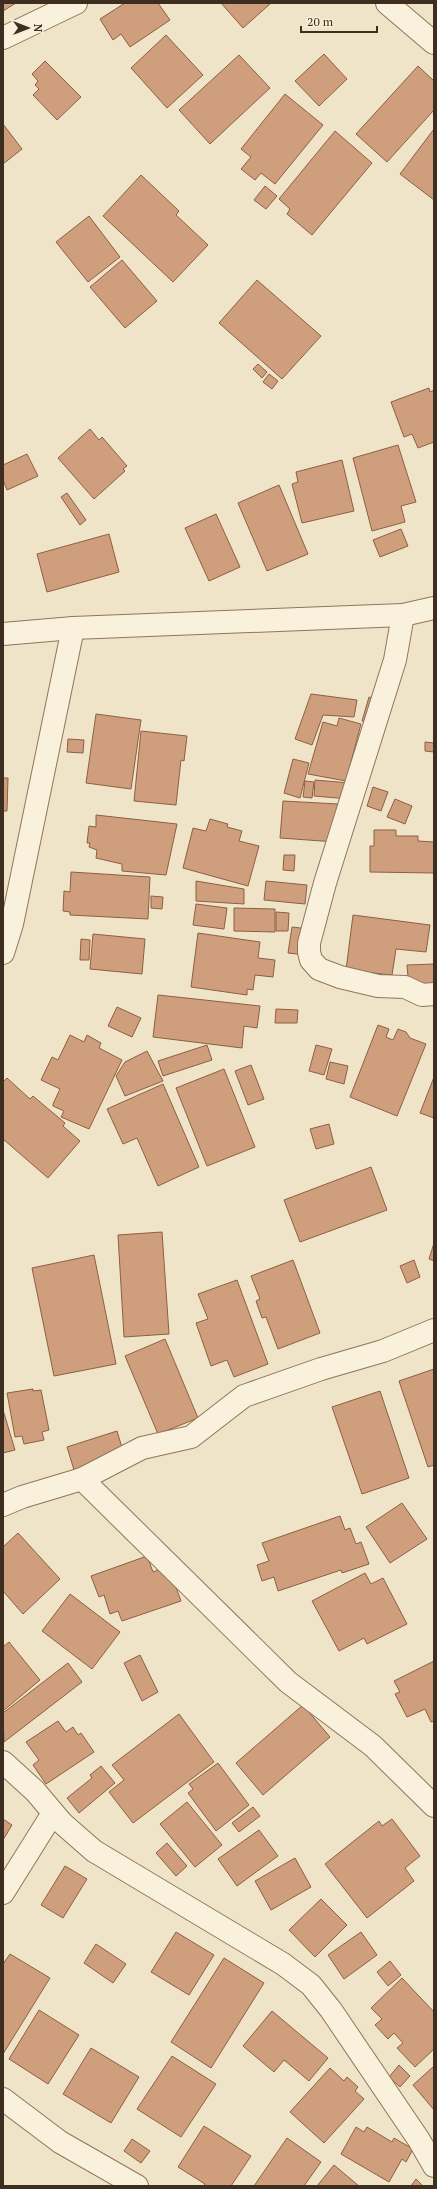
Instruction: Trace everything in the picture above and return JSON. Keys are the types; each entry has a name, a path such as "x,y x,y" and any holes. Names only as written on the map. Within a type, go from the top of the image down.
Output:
{"street":[{"path":"3,38 76,3"},
{"path":"387,3 434,43"},
{"path":"3,634 73,628 403,615 434,608"},
{"path":"403,615 395,660 325,883 309,943 309,952 311,960 319,969 340,977 378,986 405,987 422,995 434,994"},
{"path":"3,953 12,924 73,628"},
{"path":"3,1505 22,1497 82,1479 142,1448 190,1437 244,1396 321,1369 383,1351 434,1330"},
{"path":"82,1479 288,1682 373,1746 434,1806"},
{"path":"3,1762 35,1791 62,1824 94,1851 276,1960 311,1985 331,2010 419,2140 434,2166"},
{"path":"3,1893 53,1813"},
{"path":"3,2099 60,2142 137,2186"}],"building":[{"path":"3,3 16,3 3,11"},
{"path":"125,3 158,3 170,20 130,47 121,34 113,40 100,19"},
{"path":"221,3 269,3 270,4 243,28"},
{"path":"166,35 203,75 167,108 131,68"},
{"path":"324,54 347,79 319,106 295,81"},
{"path":"239,55 270,88 210,144 179,110"},
{"path":"45,61 81,97 57,120 33,95 39,89 35,85 38,81 32,74"},
{"path":"418,66 434,81 434,110 387,162 356,134"},
{"path":"285,94 323,125 275,184 261,173 255,180 241,169 251,157 241,149"},
{"path":"3,124 22,149 3,164"},
{"path":"434,129 434,200 400,174"},
{"path":"335,131 372,163 312,235 287,214 290,209 279,199"},
{"path":"141,175 179,211 176,215 208,245 173,282 103,216"},
{"path":"265,186 277,196 266,209 254,200"},
{"path":"89,216 120,257 88,282 56,242"},
{"path":"122,260 157,301 125,328 90,287"},
{"path":"257,280 321,336 282,379 219,323"},
{"path":"258,364 267,372 262,378 253,369"},
{"path":"269,374 278,381 272,389 263,382"},
{"path":"429,388 430,392 434,390 434,442 418,448 412,434 404,437 391,402"},
{"path":"90,429 99,440 102,437 127,466 123,469 125,471 94,499 58,458"},
{"path":"398,445 416,502 401,506 405,522 372,531 353,458"},
{"path":"27,454 38,476 7,490 3,480 3,465"},
{"path":"342,460 354,511 302,523 292,484 298,482 296,472"},
{"path":"279,485 308,554 267,571 238,503"},
{"path":"67,493 86,520 80,525 61,497"},
{"path":"216,514 240,567 209,581 185,528"},
{"path":"401,529 408,546 380,557 373,540"},
{"path":"109,534 119,572 47,592 37,554"},
{"path":"311,694 357,700 354,717 323,715 312,745 295,739"},
{"path":"369,697 381,700 373,725 362,721"},
{"path":"96,714 141,720 131,789 86,783"},
{"path":"339,718 361,724 346,781 308,774 323,722 337,726"},
{"path":"141,731 187,736 184,761 181,760 176,805 134,801"},
{"path":"68,739 84,740 83,753 67,752"},
{"path":"425,742 434,743 434,752 425,751"},
{"path":"293,759 309,763 300,798 284,793"},
{"path":"3,778 8,778 7,811 3,811"},
{"path":"315,780 350,783 349,799 314,796"},
{"path":"305,781 314,782 312,798 303,797"},
{"path":"373,787 388,792 381,811 367,806"},
{"path":"395,799 412,806 405,824 387,817"},
{"path":"283,801 338,804 336,842 280,838"},
{"path":"96,815 177,824 166,875 122,871 122,864 96,858 97,850 89,847 90,843 87,843 89,826 96,827"},
{"path":"210,819 228,824 227,827 242,831 239,841 259,846 248,886 183,868 193,828 206,831"},
{"path":"374,830 396,830 396,836 418,836 418,841 434,842 434,873 370,872 370,846 374,846"},
{"path":"284,855 295,855 294,871 283,870"},
{"path":"71,872 150,877 148,919 70,915 70,912 63,911 64,891 70,892"},
{"path":"196,881 244,889 244,904 196,901"},
{"path":"266,881 307,885 305,904 264,900"},
{"path":"151,896 163,897 162,909 151,908"},
{"path":"196,904 227,908 224,929 193,925"},
{"path":"234,908 275,909 275,932 234,931"},
{"path":"276,912 289,913 288,931 276,931"},
{"path":"353,915 430,925 426,952 396,949 392,975 346,970"},
{"path":"292,927 309,929 306,955 288,953"},
{"path":"198,933 260,942 258,958 275,960 273,977 255,975 253,990 247,989 247,995 191,987"},
{"path":"93,934 145,939 142,974 90,969"},
{"path":"81,939 90,940 89,960 80,960"},
{"path":"434,964 434,984 414,985 408,977 407,965"},
{"path":"158,995 260,1006 257,1028 244,1026 242,1048 153,1037"},
{"path":"117,1007 141,1018 132,1037 108,1026"},
{"path":"276,1009 298,1010 297,1023 275,1023"},
{"path":"378,1025 389,1029 386,1037 393,1040 398,1029 406,1032 410,1038 426,1044 397,1116 350,1097"},
{"path":"70,1035 84,1042 87,1035 101,1043 99,1048 122,1060 89,1129 61,1117 64,1111 53,1106 60,1089 41,1080 52,1057 58,1060"},
{"path":"207,1045 212,1060 163,1076 158,1061"},
{"path":"316,1045 332,1049 324,1075 309,1071"},
{"path":"147,1051 163,1081 125,1096 116,1076 125,1062"},
{"path":"330,1062 348,1066 344,1084 326,1079"},
{"path":"251,1065 264,1099 248,1105 235,1071"},
{"path":"224,1069 255,1147 207,1166 176,1088"},
{"path":"434,1077 434,1118 420,1113"},
{"path":"7,1078 30,1099 33,1096 65,1123 63,1126 80,1141 48,1178 3,1139 3,1082"},
{"path":"163,1084 199,1167 158,1186 137,1138 123,1144 107,1109"},
{"path":"329,1124 334,1144 316,1149 310,1129"},
{"path":"371,1167 387,1210 300,1242 284,1200"},
{"path":"162,1232 169,1334 124,1337 118,1235"},
{"path":"434,1243 434,1261 429,1259"},
{"path":"94,1255 116,1364 54,1376 32,1268"},
{"path":"293,1260 320,1333 278,1349 266,1317 262,1318 256,1301 260,1299 251,1276"},
{"path":"414,1260 420,1277 407,1283 400,1266"},
{"path":"237,1280 268,1364 234,1377 227,1360 211,1366 196,1323 208,1319 198,1294"},
{"path":"165,1339 198,1418 158,1434 125,1356"},
{"path":"434,1369 434,1465 428,1467 399,1381"},
{"path":"33,1389 33,1391 41,1390 49,1430 42,1432 44,1440 24,1444 22,1436 15,1437 7,1393"},
{"path":"380,1391 409,1478 362,1494 332,1407"},
{"path":"3,1410 15,1450 3,1453"},
{"path":"117,1431 124,1454 74,1470 67,1447"},
{"path":"402,1503 427,1539 390,1563 366,1527"},
{"path":"340,1516 345,1530 350,1528 356,1544 361,1542 369,1564 342,1573 341,1570 278,1591 274,1577 262,1581 257,1565 269,1561 262,1543"},
{"path":"18,1533 60,1579 23,1614 3,1591 3,1547"},
{"path":"147,1556 153,1572 168,1566 181,1601 122,1621 118,1611 110,1614 104,1595 99,1597 91,1576"},
{"path":"365,1573 371,1584 383,1578 407,1624 367,1644 364,1638 339,1651 312,1601"},
{"path":"70,1594 120,1632 92,1669 42,1631"},
{"path":"9,1642 40,1680 3,1711 3,1647"},
{"path":"140,1655 158,1692 142,1701 124,1663"},
{"path":"434,1661 434,1721 431,1722 425,1709 407,1717 395,1694 400,1692 394,1681"},
{"path":"68,1663 82,1682 4,1742 3,1713"},
{"path":"303,1705 330,1737 263,1795 236,1763"},
{"path":"179,1714 214,1762 133,1823 109,1792 124,1780 112,1765"},
{"path":"58,1721 66,1732 73,1727 78,1735 81,1733 94,1752 46,1784 33,1765 39,1760 26,1742"},
{"path":"218,1763 249,1805 216,1831 188,1793 193,1789 189,1784"},
{"path":"101,1766 115,1783 79,1813 67,1798 92,1778 90,1775"},
{"path":"187,1802 222,1845 195,1867 160,1824"},
{"path":"253,1807 260,1816 239,1832 232,1823"},
{"path":"3,1819 12,1825 3,1840"},
{"path":"392,1819 420,1856 405,1868 414,1881 367,1918 325,1864 379,1821 382,1826"},
{"path":"259,1830 278,1856 237,1886 218,1859"},
{"path":"167,1843 187,1866 176,1876 156,1853"},
{"path":"295,1858 311,1887 271,1910 255,1881"},
{"path":"65,1866 87,1879 63,1918 41,1905"},
{"path":"321,1899 347,1925 315,1957 289,1930"},
{"path":"176,1932 214,1955 189,1995 151,1972"},
{"path":"361,1932 377,1955 344,1979 328,1955"},
{"path":"96,1944 126,1964 113,1983 84,1963"},
{"path":"10,1954 50,1978 3,2054 3,1964"},
{"path":"224,1958 264,1983 211,2068 171,2042"},
{"path":"390,1961 401,1975 388,1986 377,1972"},
{"path":"402,1978 434,2012 434,2049 415,2067 397,2048 403,2043 394,2033 388,2039 375,2025 382,2019 371,2008"},
{"path":"39,2010 79,2035 48,2084 9,2059"},
{"path":"272,2011 328,2058 309,2081 284,2060 274,2072 243,2046"},
{"path":"91,2048 139,2077 111,2123 63,2094"},
{"path":"172,2056 216,2084 181,2137 137,2109"},
{"path":"399,2065 410,2076 400,2087 389,2077"},
{"path":"434,2066 434,2110 413,2085"},
{"path":"330,2068 344,2081 347,2077 358,2087 355,2091 364,2099 324,2143 290,2112"},
{"path":"204,2126 251,2156 231,2186 203,2186 205,2184 178,2167"},
{"path":"356,2127 364,2132 367,2127 392,2142 394,2138 413,2149 406,2162 402,2159 389,2182 341,2154"},
{"path":"287,2138 321,2162 304,2186 254,2186"},
{"path":"132,2139 150,2151 141,2163 124,2151"},
{"path":"334,2165 359,2186 317,2186"},
{"path":"416,2179 423,2186 411,2186"}]}
